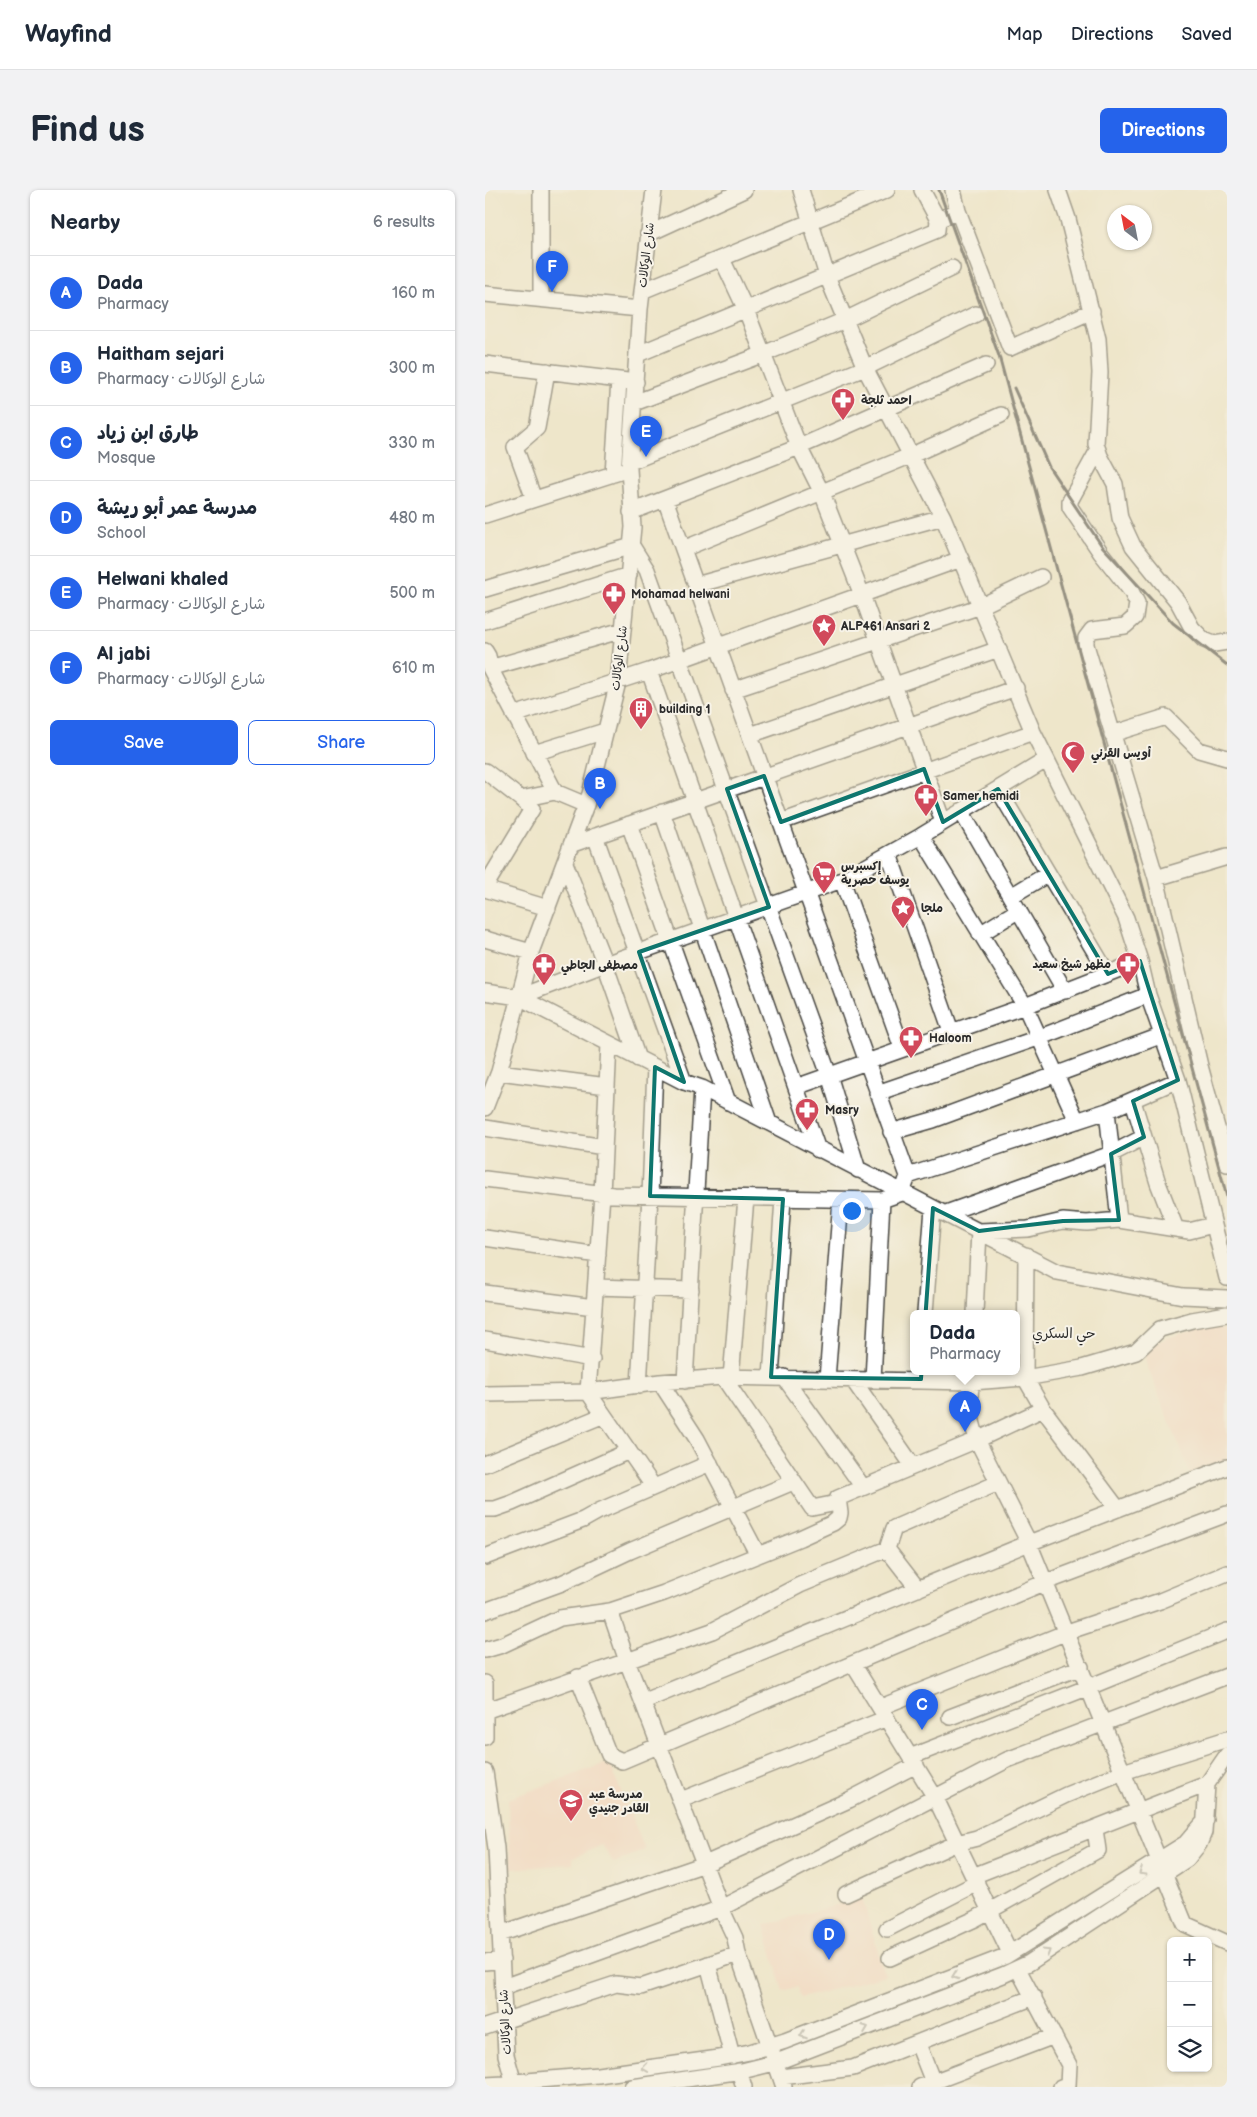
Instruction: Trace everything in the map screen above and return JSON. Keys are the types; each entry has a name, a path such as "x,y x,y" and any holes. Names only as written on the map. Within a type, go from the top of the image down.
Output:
{"street":[{"path":"541,190 541,299"},
{"name":"شارع الوكالات","path":"485,1108 499,1072 531,952 586,805 618,682 632,546 629,466 640,309 653,190"},
{"path":"648,234 717,196 745,190"},
{"path":"801,190 827,276 865,368 943,517 1033,732 1125,918 1141,961 1148,995 1178,1080 1227,1278"},
{"path":"642,291 887,190"},
{"path":"638,354 937,230 938,220 922,190"},
{"path":"953,190 958,211 1010,348 1092,311"},
{"path":"1058,190 1068,219 1092,311 1101,362 1096,437 1097,450 1115,484 1120,518 1139,555 1178,602 1195,632 1214,644 1227,642"},
{"path":"938,220 958,211"},
{"path":"722,259 746,310 761,355 782,401 799,447 822,492 862,595 943,822"},
{"path":"634,403 761,355 845,320 952,268"},
{"path":"485,294 640,309"},
{"path":"485,515 613,474 782,401 865,368 976,314"},
{"path":"485,364 636,382"},
{"path":"631,512 799,447 986,365"},
{"path":"534,500 515,447 537,428 547,371"},
{"path":"613,474 619,380"},
{"path":"683,549 912,455 1001,415"},
{"path":"1097,450 1072,499 1070,508 1101,553 1131,591 1137,603 1135,617 1131,622 1118,627 1092,630 1086,638 1086,645 1156,878 1200,1066 1227,1164"},
{"path":"485,1179 602,1194 882,1200 902,1192 908,1176 665,499"},
{"path":"696,585 943,517"},
{"path":"485,589 632,546 647,570 727,789 829,1075 859,1170"},
{"path":"514,715 618,682 961,559"},
{"path":"485,621 629,575"},
{"path":"733,690 981,606 1041,577"},
{"path":"490,668 623,630"},
{"path":"750,735 999,649"},
{"path":"485,651 490,668 555,792"},
{"path":"649,671 693,801 738,918 818,1150"},
{"path":"573,844 1016,688"},
{"path":"1113,734 1166,717 1199,750 1227,758"},
{"path":"534,753 605,731"},
{"path":"781,822 924,769 1033,732"},
{"path":"519,997 605,964 807,894 842,880 921,836 1046,760"},
{"path":"486,775 532,808 485,888 547,908"},
{"path":"998,789 1108,974"},
{"path":"521,799 555,792 586,805"},
{"path":"961,811 1065,990"},
{"path":"662,812 769,1123"},
{"path":"629,824 672,941 727,1102"},
{"path":"595,836 639,952 684,1082"},
{"path":"921,836 1025,1006 1077,1121"},
{"path":"889,854 951,1031"},
{"path":"1156,878 1227,857"},
{"path":"565,864 605,964 638,1059"},
{"path":"1011,896 1048,874"},
{"path":"842,880 902,1048"},
{"path":"981,934 1019,910"},
{"path":"485,939 531,952"},
{"path":"796,1087 1025,1006 1141,961"},
{"path":"485,992 519,997 684,1082 702,1088 818,1150 1057,1272 1183,1296 1227,1298"},
{"path":"877,1093 1038,1038 1148,995"},
{"path":"891,1132 933,1120 1163,1035"},
{"path":"609,1044 592,1360 588,1392 653,1486"},
{"path":"639,1386 655,1067"},
{"path":"499,1072 607,1086"},
{"path":"908,1176 1107,1111 1178,1080"},
{"path":"685,1381 702,1088"},
{"path":"1133,1101 1158,1184 1176,1229"},
{"path":"1107,1111 1119,1220"},
{"path":"485,1128 604,1147"},
{"path":"940,1211 1111,1154 1144,1137"},
{"path":"746,1198 727,1378 793,1482 812,1508 837,1503"},
{"path":"783,1199 778,1377 863,1487"},
{"path":"827,1379 841,1200"},
{"path":"873,1380 882,1200"},
{"path":"925,1310 940,1211"},
{"path":"979,1231 1028,1229 1063,1222 1087,1223 1119,1220 1189,1231 1213,1225"},
{"path":"975,1310 979,1231"},
{"path":"485,1238 598,1255"},
{"path":"1026,1255 1025,1378 1043,1409 1118,1509"},
{"path":"596,1287 691,1290"},
{"path":"485,1292 594,1307"},
{"path":"485,1394 588,1392 660,1382 727,1378 778,1377 873,1380 921,1375 1025,1378 1082,1368 1136,1352 1160,1329 1192,1320 1227,1314"},
{"path":"485,1340 592,1360"},
{"path":"972,1376 969,1410 977,1440 1029,1543 1046,1582 1185,1924 1227,1943"},
{"path":"853,1380 913,1466"},
{"path":"660,1382 710,1463 757,1555"},
{"path":"485,1650 501,1645 560,1618 611,1611 664,1593 833,1523 841,1513 837,1503 838,1498 977,1440 1043,1409"},
{"path":"485,1464 604,1415"},
{"path":"485,1509 495,1509 512,1503 629,1451"},
{"path":"485,1557 583,1520 653,1486 710,1463"},
{"path":"644,1701 1029,1543 1227,1467"},
{"path":"485,1611 562,1583 793,1482"},
{"path":"485,1711 712,1631 799,1586 887,1549 894,1528 997,1482"},
{"path":"578,1677 609,1755 622,1761 1046,1582 1227,1514"},
{"path":"887,1549 918,1589"},
{"path":"681,1800 1067,1632 1160,1601 1227,1573"},
{"path":"611,1611 627,1661 644,1701 721,1908 735,1938 738,1954 777,2062 782,2082 853,2068 918,2044 1033,1997"},
{"path":"501,1934 705,1864 849,1800 913,1761 1227,1631"},
{"path":"853,1664 936,1798 1011,1953"},
{"path":"950,1717 1081,1668"},
{"path":"503,1987 721,1908 1007,1760 1227,1676"},
{"path":"485,1683 485,1737"},
{"path":"847,1894 957,1843 977,1838 1066,1795 1123,1772 1227,1739"},
{"path":"632,2087 706,2082 739,2071 777,2062 1018,1968 1164,1876 1180,1865 1195,1850 1202,1838 1206,1820 1207,1784 1227,1755"},
{"name":"شارع الوكالات","path":"485,1772 492,1902 501,1934 504,2020 510,2085"},
{"path":"887,1929 975,1879 1095,1828 1207,1784"},
{"path":"485,2085 510,2085 598,2075 732,2056 771,2046 1011,1953 1186,1843 1206,1820"},
{"path":"889,1958 990,1910 1098,1850 1095,1828"},
{"path":"485,2027 616,1984 641,1987 738,1954"},
{"path":"485,1962 502,1960"},
{"path":"708,1964 732,2056"},
{"path":"979,1967 985,1982"},
{"path":"1018,1968 1069,2065 1068,2085 1061,2087"},
{"path":"918,2044 930,2085 1054,2036"},
{"path":"739,2071 744,2087"}],"highlighted area":[{"path":"924,769 943,822 998,789 1108,974 1140,961 1178,1080 1133,1101 1144,1137 1111,1154 1119,1220 1063,1221 979,1231 933,1208 921,1379 771,1377 783,1199 650,1196 655,1067 684,1082 639,952 769,907 727,789 764,776 781,822"}],"shaded area":[{"path":"1214,1323 1226,1330 1227,1333 1227,1461 1191,1475 1146,1363 1145,1354 1153,1343"},
{"name":"مدرسة عبد القادر جنيدي","path":"609,1762 645,1850 614,1863 602,1845 573,1858 573,1864 510,1869 508,1799"},
{"path":"862,1898 885,1975 801,1998 797,1987 783,1991 764,1925"}],"railway":[{"path":"939,190 999,356 1227,1197"},
{"path":"1014,388 1049,467 1102,546 1173,623 1227,665"}],"place":[{"name":"Al jabi","path":"552,292"},
{"name":"احمد ثلجة","path":"843,421"},
{"name":"Helwani khaled","path":"646,457"},
{"name":"Mohamad helwani","path":"614,615"},
{"name":"ALP461 Ansari 2","path":"824,647"},
{"name":"building 1","path":"641,730"},
{"name":"أويس القرني","path":"1073,774"},
{"name":"Haitham sejari","path":"600,809"},
{"name":"Samer hemidi","path":"926,817"},
{"name":"إكسبرس يوسف حصرية","path":"824,894"},
{"name":"ملجا","path":"903,929"},
{"name":"مظهر شيخ سعيد","path":"1128,985"},
{"name":"مصطفى الجاطي","path":"544,986"},
{"name":"Haloom","path":"911,1059"},
{"name":"Masry","path":"807,1131"},
{"name":"Dada","path":"965,1432"},
{"name":"طارق ابن زياد","path":"922,1730"},
{"name":"مدرسة عبد القادر جنيدي","path":"571,1822"},
{"name":"مدرسة عمر أبو ريشة","path":"829,1960"}],"district":[{"name":"حي السكري","path":"1064,1333"}]}
